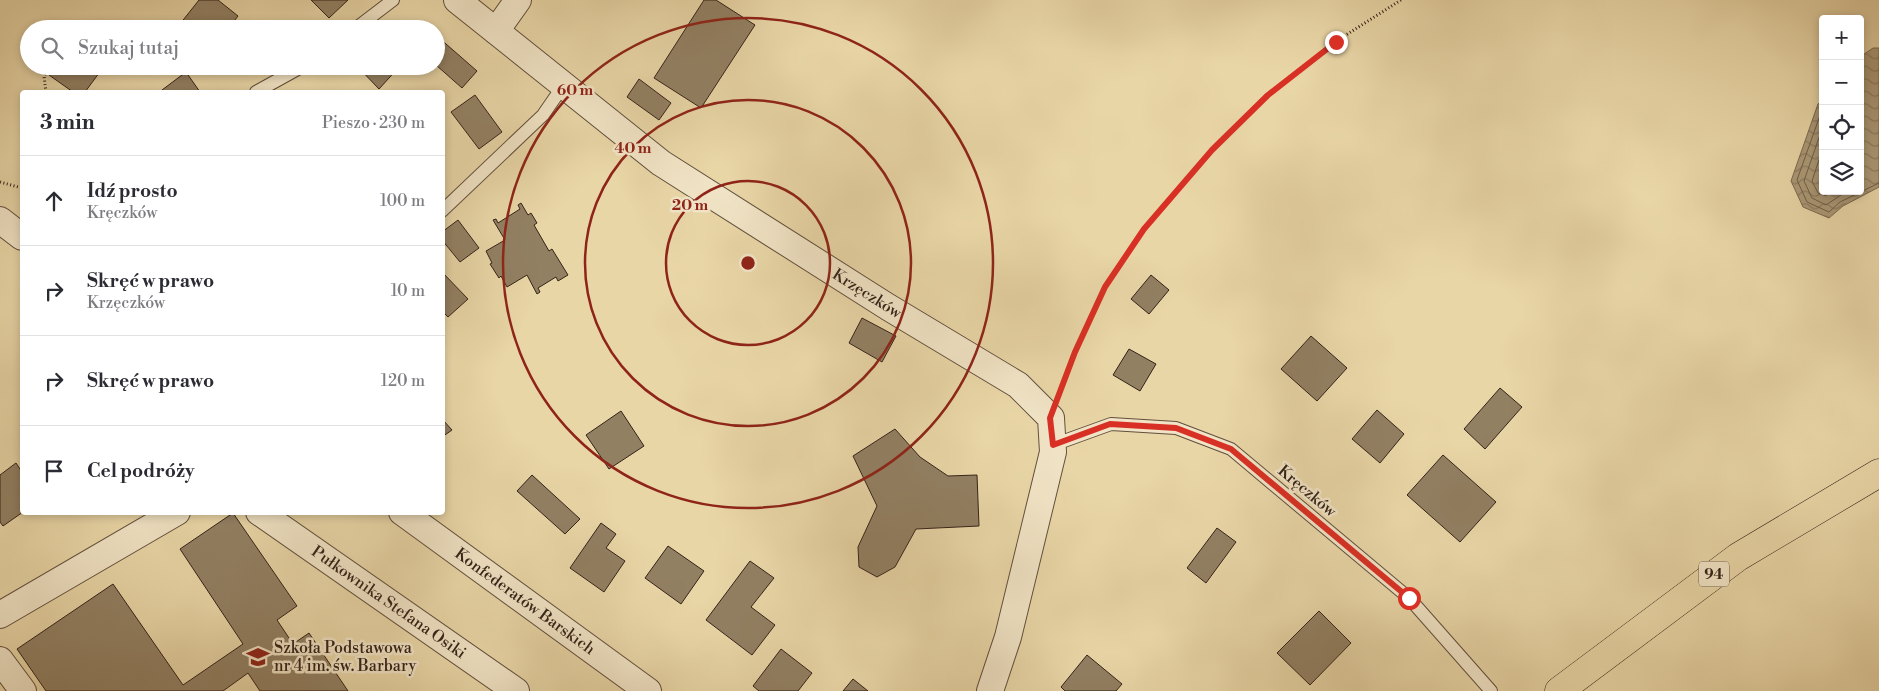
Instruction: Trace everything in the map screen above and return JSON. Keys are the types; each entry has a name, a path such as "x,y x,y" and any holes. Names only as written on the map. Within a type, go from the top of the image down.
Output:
{"main road":[{"name":"94","path":"1559,691 1738,557 1879,473"}],"street":[{"name":"Krzęczków","path":"457,0 661,163 888,307 1018,385 1050,418"},
{"path":"496,31 518,0"},
{"path":"0,220 20,235"},
{"path":"990,691 1008,637 1053,452 1050,418"},
{"path":"0,615 173,515"},
{"name":"Pułkownika Stefana Osiki","path":"264,515 516,691"},
{"name":"Konfederatów Barskich","path":"406,515 648,691"},
{"path":"0,660 22,691"}],"lane":[{"path":"367,20 393,0"},
{"path":"260,90 287,75"},
{"path":"445,208 543,115 563,86"},
{"name":"Kręczków","path":"1053,445 1110,424 1176,428 1231,449 1409,598 1491,691"}],"path":[{"path":"1050,418 1075,352 1105,287 1144,229 1212,150 1268,95 1336,42 1401,0"},
{"path":"45,75 46,90"},
{"path":"0,182 20,187"}],"water":[{"path":"1873,48 1879,48 1879,187 1864,195 1864,60 1864,54"},
{"path":"1818,104 1819,195 1864,195 1843,206 1829,218 1803,207 1791,181"}],"building":[{"path":"199,0 218,0 238,16 235,20 183,20"},
{"path":"311,0 348,0 329,18"},
{"path":"704,0 716,0 755,25 701,108 654,78"},
{"path":"445,43 477,71 462,88 445,73"},
{"path":"49,75 98,75 86,90 70,90"},
{"path":"182,75 188,75 199,90 162,90"},
{"path":"366,75 392,75 379,89"},
{"path":"639,79 671,103 659,120 627,97"},
{"path":"475,95 502,132 479,149 451,112"},
{"path":"521,203 528,215 531,213 537,223 534,225 549,251 552,249 568,275 558,281 556,277 538,288 540,292 537,294 527,275 507,287 501,276 499,278 490,264 492,263 486,251 505,240 493,220 496,219 498,223 520,209 518,205"},
{"path":"458,220 479,248 460,262 445,244 445,230"},
{"path":"445,275 468,299 448,317 445,314"},
{"path":"1151,275 1169,290 1149,314 1131,299"},
{"path":"862,318 896,336 882,362 849,343"},
{"path":"1311,336 1347,368 1317,401 1281,369"},
{"path":"1129,349 1156,364 1140,391 1113,375"},
{"path":"1500,388 1522,407 1485,449 1464,429"},
{"path":"1377,410 1404,434 1380,463 1352,439"},
{"path":"621,411 644,446 609,469 586,435"},
{"path":"445,422 452,430 445,435"},
{"path":"895,429 920,457 948,476 977,475 979,526 916,529 895,567 877,577 859,567 858,547 877,506 853,456"},
{"path":"1443,455 1496,502 1460,542 1407,495"},
{"path":"16,463 20,469 20,514 3,526 0,522 0,475"},
{"path":"532,475 580,519 565,534 517,491"},
{"path":"230,515 234,515 297,606 277,620 293,644 309,633 348,691 260,691 248,673 223,691 46,691 17,649 113,584 183,685 243,644 180,549"},
{"path":"601,523 616,534 606,548 625,561 604,592 570,568"},
{"path":"1217,528 1236,542 1206,583 1187,568"},
{"path":"668,546 704,571 681,604 645,578"},
{"path":"750,561 774,578 751,607 775,625 752,655 706,620"},
{"path":"1319,611 1351,643 1310,685 1277,653"},
{"path":"781,649 812,673 798,691 759,691 753,686"},
{"path":"1087,655 1122,684 1116,691 1065,691 1061,687"},
{"path":"853,679 868,691 843,691"}],"place":[{"name":"Szkoła Podstawowa nr 4 im. św. Barbary","path":"258,657"}],"route":[{"path":"1336,42 1268,95 1212,150 1144,229 1105,287 1075,352 1050,418 1053,445 1110,424 1176,428 1231,449 1409,598"}]}
